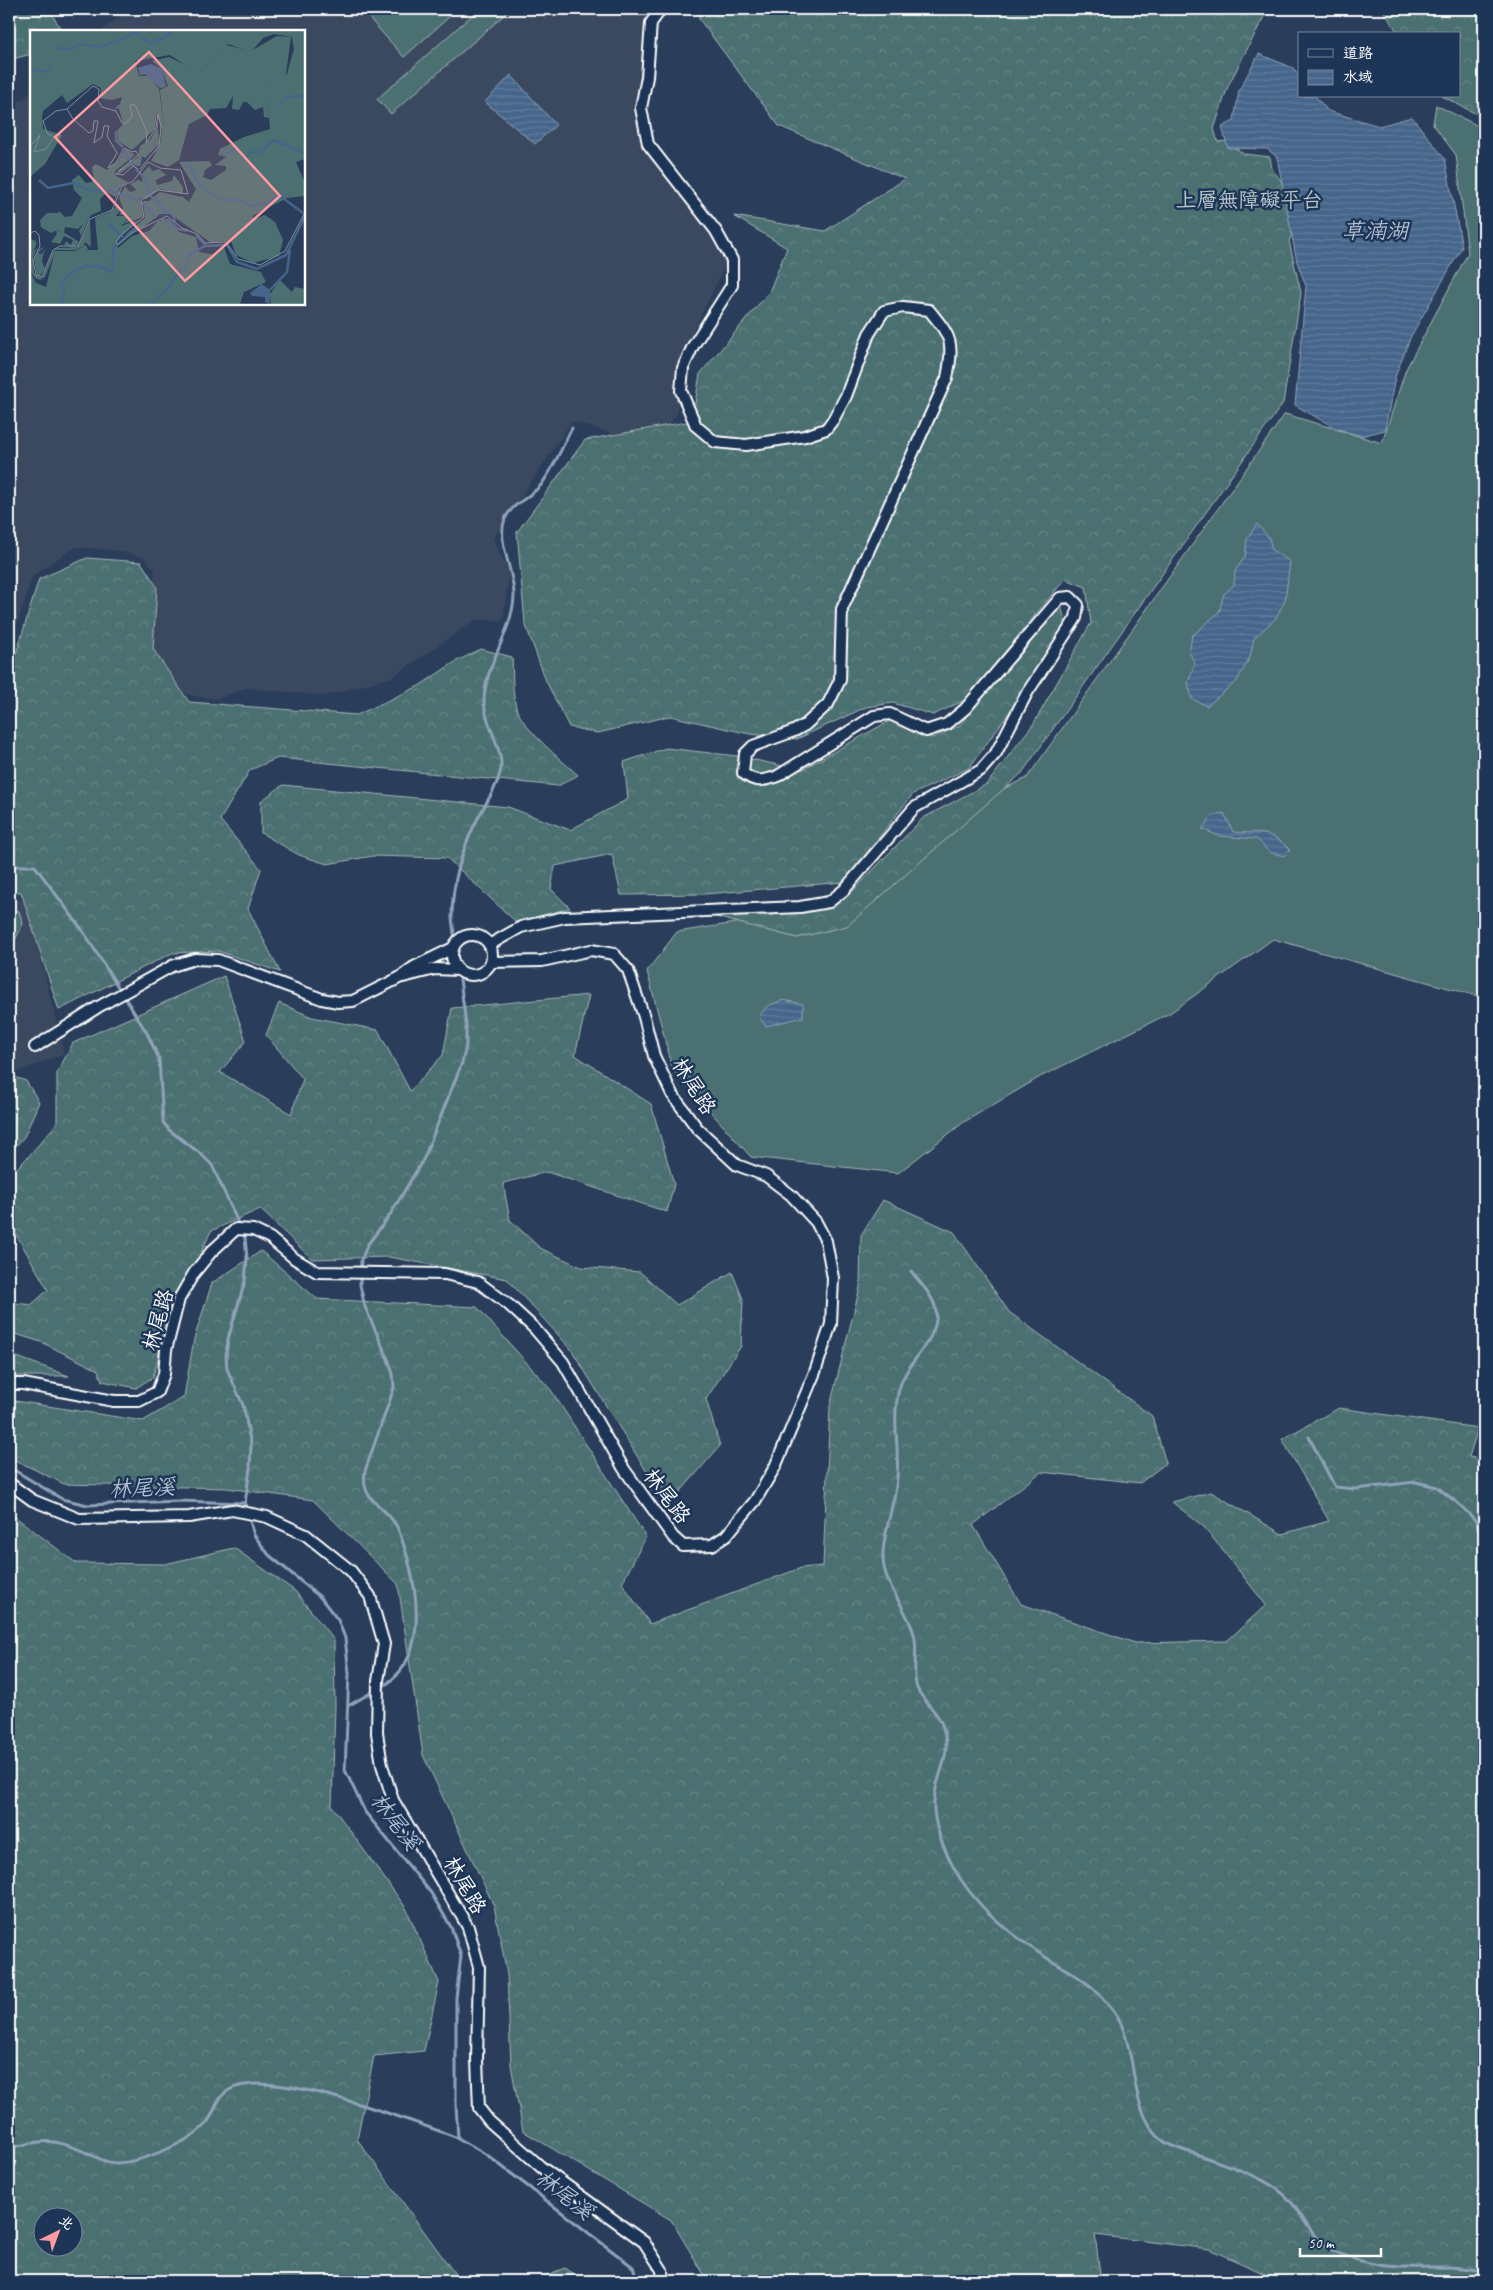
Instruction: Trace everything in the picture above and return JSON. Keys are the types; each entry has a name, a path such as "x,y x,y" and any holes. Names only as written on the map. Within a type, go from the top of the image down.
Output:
{"street":[{"path":"489,945 521,927 565,918 800,907 829,902 844,890 914,808 981,770 996,753 1027,693 1076,618 1078,610 1078,604 1070,597 1060,598 965,709 947,724 926,731 890,714 874,716 776,777 758,782 750,780 743,773 745,754 753,746 794,731 804,725 828,704 840,680 842,609 947,378 952,352 950,339 928,310 903,307 884,311 869,334 846,396 834,420 826,429 805,436 746,445 715,442 696,426 681,391 683,368 693,346 732,285 732,260 716,231 648,144 641,108 648,77 651,23 661,9"},
{"path":"35,1047 98,1007 172,966 195,959 218,960 338,1002 353,1001 399,978 414,967 453,948 461,939 472,936 484,940 491,950 491,962 483,972 476,975 470,975 458,970 435,969 399,978"},
{"path":"453,948 453,960 458,970"},
{"name":"林尾路","path":"9,1384 23,1384 114,1401 139,1401 157,1392 164,1374 166,1350 179,1299 194,1273 211,1252 236,1229 253,1230 270,1238 294,1259 317,1272 445,1274 478,1282 528,1322 564,1362 624,1469 673,1537 683,1546 696,1547 712,1545 726,1536 755,1501 775,1467 815,1372 831,1324 833,1278 826,1241 816,1222 791,1195 766,1176 737,1165 698,1128 672,1094 654,1056 644,1017 628,970 614,954 590,950 542,961 491,962"},
{"name":"林尾路","path":"9,1484 32,1500 79,1519 189,1518 232,1510 267,1517 306,1535 351,1571 370,1596 384,1644 378,1681 377,1733 382,1765 393,1800 468,1927 479,1967 477,2060 479,2108 488,2121 541,2167 644,2242 662,2270 663,2281"}],"shaded area":[{"path":"131,9 659,9 640,119 732,252 679,360 677,414 652,446 572,421 493,539 509,573 503,620 475,620 392,677 325,696 246,688 216,699 198,697 174,690 144,643 155,570 144,557 114,550 75,547 33,575 9,648 9,105 20,101 30,93 30,305 305,305 305,30 102,30"},
{"path":"9,898 27,901 64,1054 9,1075"}],"green space":[{"path":"9,9 49,9 61,30 30,30 30,54 9,60"},
{"path":"361,9 442,9 449,17 404,57"},
{"path":"479,9 511,9 391,114 377,99"},
{"name":"上層無障礙平台","path":"699,9 1268,9 1228,86 1214,129 1218,142 1226,141 1244,154 1270,157 1272,169 1298,204 1295,228 1289,241 1301,293 1283,403 1022,773 847,926 797,938 712,916 845,899 923,818 987,784 1034,723 1091,623 1086,587 1065,579 965,700 933,715 893,703 866,707 797,739 750,734 670,716 598,733 569,727 546,681 525,623 517,532 585,440 692,421 700,374 769,292 787,248 734,216 825,231 905,179 779,126 699,19"},
{"path":"1382,9 1484,9 1484,118 1446,98 1460,98 1460,32 1398,32"},
{"path":"1436,105 1484,129 1484,998 1273,939 1170,1013 1040,1077 964,1122 898,1173 751,1157 673,1070 647,971 677,932 852,905 931,822 1027,778 1285,414 1382,443 1406,369 1468,253 1456,155 1433,124"},
{"path":"87,558 141,562 157,587 153,649 189,702 357,715 419,686 455,662 481,649 512,657 514,695 519,715 534,734 578,775 558,786 278,758 250,770 220,820 261,869 248,909 280,972 218,951 172,953 59,1010 21,892 9,892 9,677 39,579"},
{"path":"1061,606 1066,624 1034,678 969,768 913,794 844,882 705,894 621,895 612,854 555,866 551,889 570,908 516,922 447,858 373,856 327,864 299,855 261,833 261,801 283,785 508,807 570,830 628,799 624,762 666,748 737,756 801,770 891,720 932,738 959,726"},
{"path":"9,907 19,911 23,924 9,952"},
{"path":"224,976 246,1041 220,1072 291,1114 303,1079 266,1035 279,1003 312,1017 378,1030 410,1091 443,1055 452,1008 589,995 575,1055 651,1104 674,1184 667,1212 547,1172 503,1183 510,1220 540,1248 581,1267 640,1272 677,1305 732,1272 743,1299 741,1346 706,1399 720,1446 668,1506 571,1349 507,1279 389,1257 312,1259 260,1209 211,1231 166,1329 153,1377 136,1388 102,1381 98,1370 41,1342 9,1332 9,1302 31,1305 48,1290 12,1227 9,1225 9,1176 57,1123 57,1073 73,1043"},
{"path":"9,1075 26,1081 39,1102 24,1137 9,1154"},
{"path":"883,1200 954,1232 1009,1312 1152,1416 1166,1463 1140,1483 1041,1472 973,1525 1021,1604 1135,1643 1227,1641 1266,1605 1204,1527 1172,1502 1211,1492 1282,1534 1329,1521 1282,1439 1339,1408 1478,1428 1469,1457 1484,1460 1484,2281 1281,2281 1209,2249 1095,2235 1101,2281 708,2281 671,2220 523,2131 511,2065 507,1974 494,1906 423,1755 398,1584 313,1500 227,1488 64,1484 9,1457 9,1400 143,1421 184,1397 194,1339 212,1283 261,1251 317,1299 477,1307 551,1390 646,1537 622,1583 650,1624 801,1568 823,1566 830,1406 860,1287 861,1235"},
{"path":"9,1354 69,1376 9,1376"},
{"path":"9,1512 76,1563 165,1564 234,1548 295,1591 334,1640 335,1705 332,1806 406,1908 439,1982 424,2051 374,2056 357,2139 460,2281 9,2281"},
{"path":"565,2268 585,2281 531,2281"}],"water":[{"name":"草湳湖","path":"1259,54 1293,68 1298,75 1298,98 1317,98 1328,111 1379,126 1412,117 1445,159 1462,247 1411,336 1395,377 1385,430 1361,436 1335,428 1295,405 1306,286 1297,262 1277,157 1267,149 1228,148 1222,127 1234,121 1239,90"},
{"path":"511,75 556,125 535,144 485,102"},
{"path":"1257,524 1269,538 1272,550 1290,562 1285,601 1275,619 1254,638 1250,657 1237,681 1207,706 1192,699 1188,683 1195,663 1189,652 1192,636 1219,612 1224,594 1234,585 1235,571 1245,557 1247,539"},
{"path":"1224,813 1233,832 1264,834 1283,843 1290,850 1284,856 1269,852 1257,839 1219,836 1202,829 1213,815"},
{"path":"783,1000 803,1004 803,1017 766,1026 759,1017 767,1006"}],"waterway":[{"path":"380,1688 395,1676 406,1662 413,1645 416,1627 416,1608 411,1569 398,1530 392,1519 370,1496 364,1482 365,1471 394,1388 393,1374 388,1359 365,1307 360,1285 361,1260 368,1244 390,1215 424,1158 462,1063 466,1046 466,1025 452,918 452,905 463,853 473,828 495,787 501,768 499,753 487,719 484,702 488,675 508,624 514,597 514,587 504,547 503,528 505,519 512,509 537,489 546,478 572,428"},
{"path":"9,866 35,866 83,931 147,1033 159,1059 163,1122 169,1130 201,1154 212,1165 245,1238 247,1258 245,1281 228,1339 226,1356 227,1369 243,1405 251,1444 250,1469 245,1503"},
{"path":"911,1271 933,1300 936,1321 929,1340 905,1374 898,1395 896,1407 897,1478 884,1543 883,1564 890,1584 906,1613 914,1634 916,1648 915,1682 917,1688 938,1717 945,1734 944,1763 935,1790 934,1808 940,1835 956,1871 977,1901 1004,1927 1090,1986 1113,2011 1120,2022 1129,2048 1141,2108 1154,2132 1164,2141 1241,2170 1277,2189 1289,2199 1310,2230 1320,2241 1332,2250 1347,2257 1383,2266 1456,2268 1484,2272"},
{"path":"1309,1437 1335,1487 1355,1489 1416,1482 1437,1487 1460,1505 1476,1521 1481,1539 1483,1564 1481,1638 1484,1661"},
{"name":"林尾溪","path":"9,1467 62,1499 88,1505 177,1501 245,1503 254,1535 269,1555 320,1597 338,1620 345,1638 349,1673 345,1770 365,1812 431,1893 451,1927 461,1956 456,1998 456,2105 458,2138 487,2155 633,2267 638,2281"},
{"path":"348,1706 374,1691"},
{"path":"9,2148 47,2141 74,2147 109,2162 117,2163 140,2159 153,2155 191,2136 208,2121 225,2093 229,2090 249,2085 275,2085 307,2090 377,2109 458,2138"}]}
